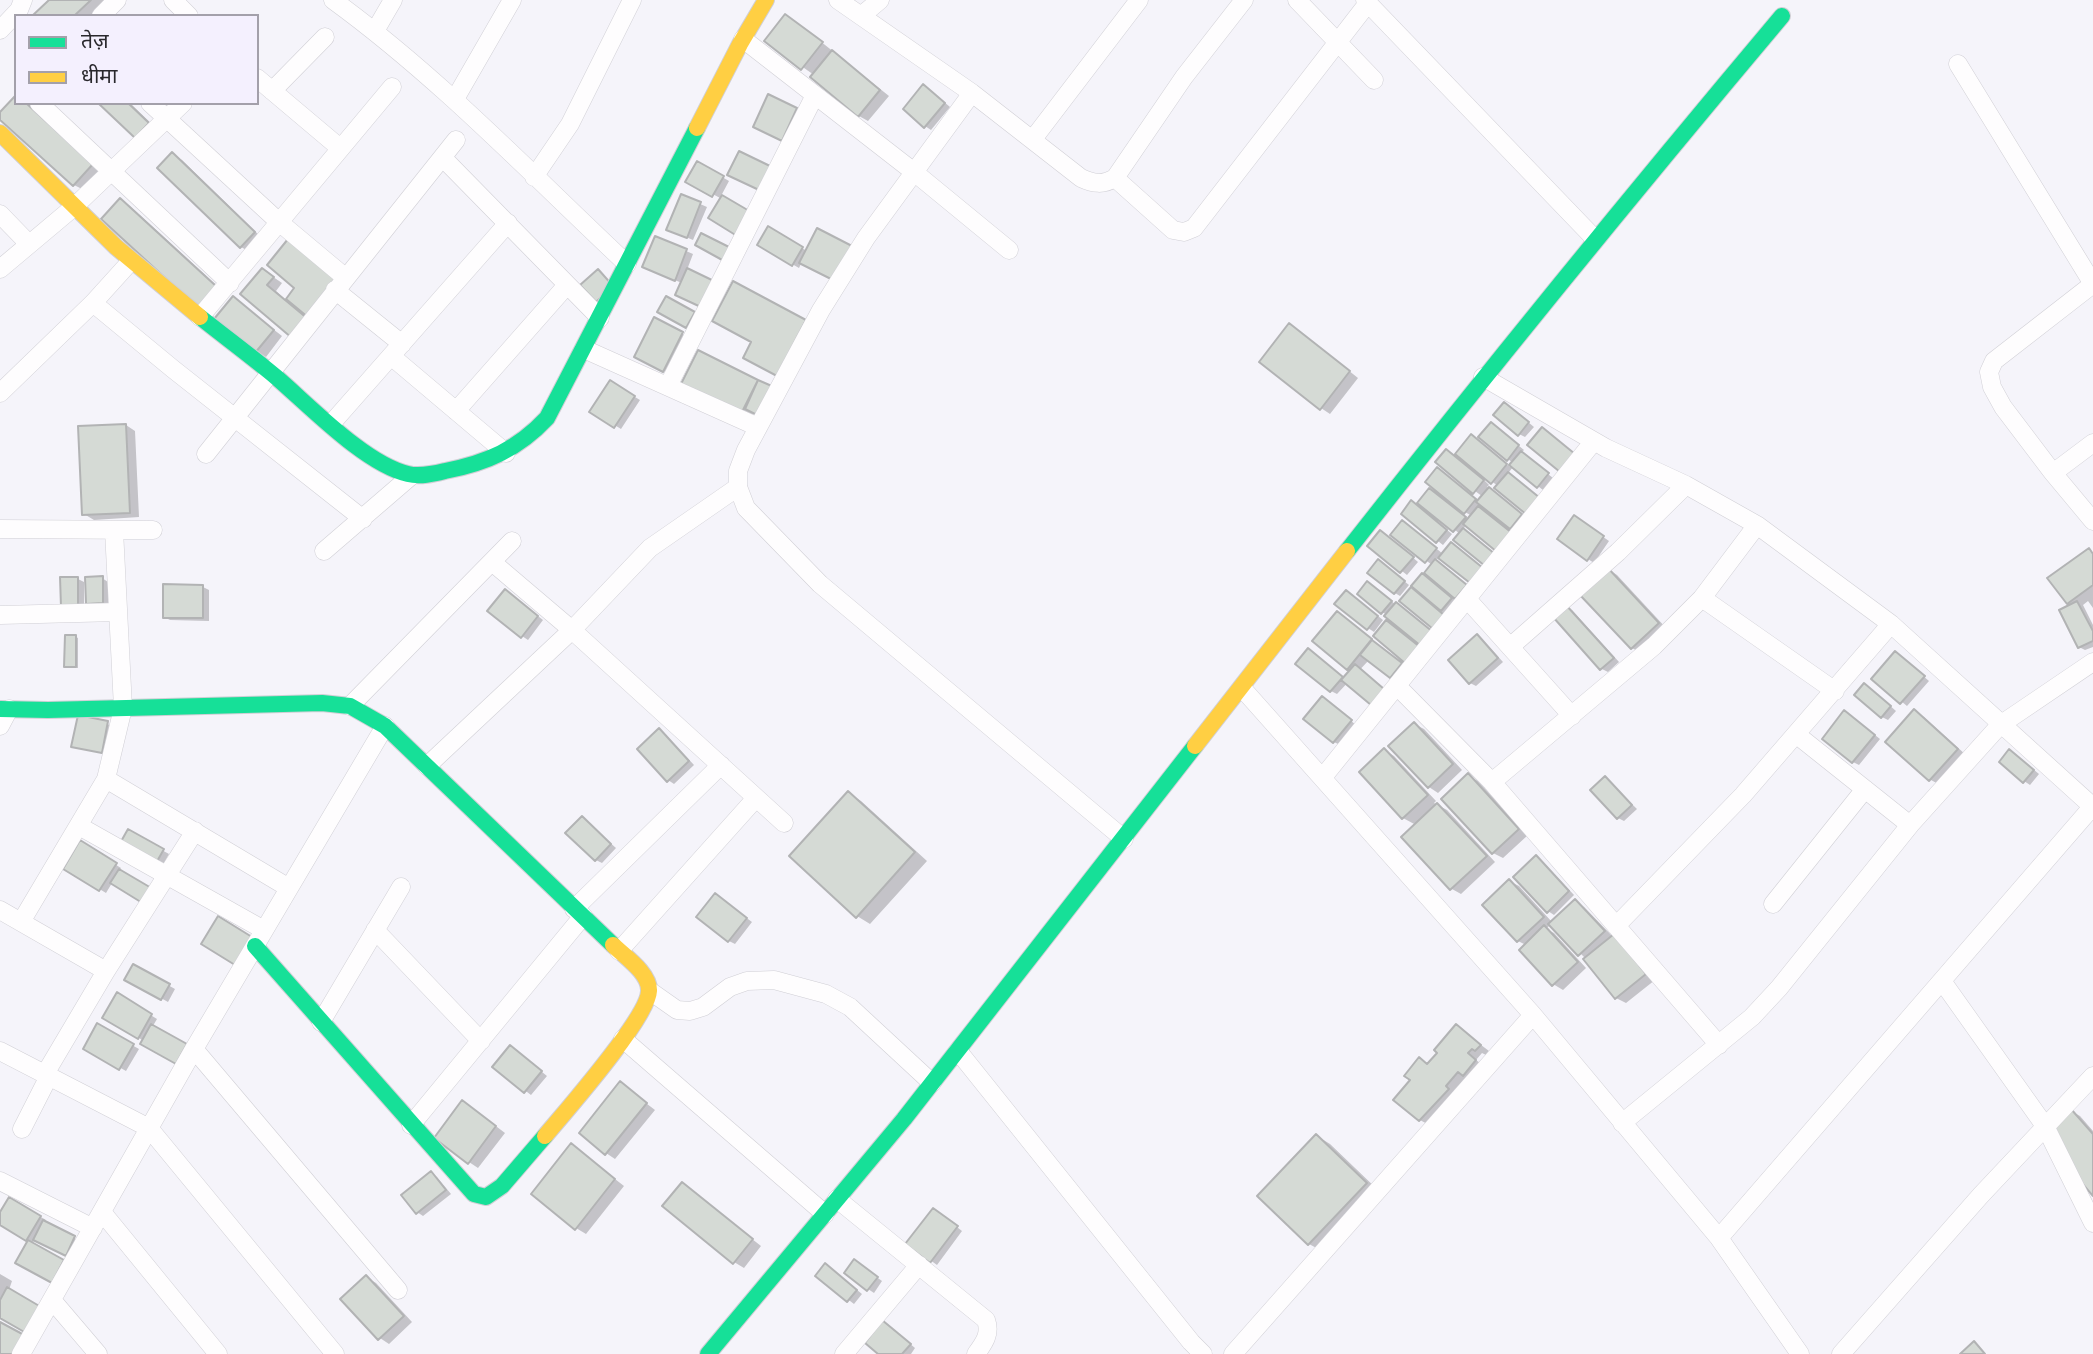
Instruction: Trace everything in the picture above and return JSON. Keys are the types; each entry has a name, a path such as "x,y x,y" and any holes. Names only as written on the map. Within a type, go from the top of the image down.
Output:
{"street":[{"path":"103,14 117,0"},
{"path":"173,0 187,14"},
{"path":"333,0 375,31 455,99 627,264"},
{"path":"375,31 393,0"},
{"path":"455,99 512,0"},
{"path":"534,177 570,124 632,0"},
{"path":"0,133 131,261 377,460 395,471 411,475 474,466 506,453 530,438 547,418 743,39 766,0"},
{"path":"838,0 972,93 1081,178 1092,183 1107,183 1115,178 1184,77 1244,0"},
{"path":"861,16 880,0"},
{"path":"1033,139 1139,0"},
{"path":"1297,0 1374,80"},
{"path":"1115,178 1173,230 1184,232 1194,228 1339,41 1366,2 1595,239"},
{"path":"0,30 14,15"},
{"path":"733,1354 713,1347 958,1051 1483,377 1782,16"},
{"path":"272,91 325,37"},
{"path":"743,39 1009,250"},
{"path":"1958,64 2093,284 1994,361 1989,372 1992,387 2003,407 2093,522"},
{"path":"259,80 340,148"},
{"path":"200,317 392,87"},
{"path":"972,93 866,238 821,310 746,450 738,471 738,487 747,508 820,584 1124,839"},
{"path":"667,386 815,95"},
{"path":"41,105 230,283"},
{"path":"152,105 279,222 340,284 397,350 456,411 506,453"},
{"path":"0,269 75,206 181,105"},
{"path":"206,454 456,140"},
{"path":"443,158 600,318"},
{"path":"0,214 29,244"},
{"path":"331,424 508,223"},
{"path":"0,393 93,303 131,261"},
{"path":"456,411 567,285"},
{"path":"93,303 363,519"},
{"path":"584,349 758,427"},
{"path":"1483,377 1594,441 1686,485 1757,525 1891,624 2093,806 1719,1238"},
{"path":"1323,776 1398,687 1594,441"},
{"path":"2053,473 2093,443"},
{"path":"324,551 411,475"},
{"path":"1510,647 1618,552 1686,485"},
{"path":"427,766 572,630 650,548 738,487"},
{"path":"1492,782 1654,646 1702,598 1757,525"},
{"path":"0,529 153,530"},
{"path":"21,922 106,779 123,708 114,530"},
{"path":"350,706 512,541"},
{"path":"492,562 572,630 784,823"},
{"path":"1702,598 1835,691"},
{"path":"1467,599 1572,716"},
{"path":"0,615 118,612"},
{"path":"1616,926 1743,795 1891,624"},
{"path":"1622,1123 1752,1017 1779,988 1910,825 2000,725 2093,662"},
{"path":"1398,687 1492,782 1719,1045"},
{"path":"1242,688 1533,1015 1719,1238 1800,1354"},
{"path":"0,726 5,709 322,702 350,706 385,726 638,969 650,991 677,1010 690,1011 703,1007 730,987 747,981 774,981 826,994 850,1007 932,1083"},
{"path":"22,1354 194,1049 385,726"},
{"path":"1797,735 1910,825"},
{"path":"411,1125 481,1041 578,912 720,765"},
{"path":"106,779 289,888"},
{"path":"1773,904 1865,789"},
{"path":"619,951 756,798"},
{"path":"79,826 167,876 259,938 321,1022 476,1196 492,1196 623,1039 646,1004 650,991"},
{"path":"22,1129 47,1075 106,971 195,831"},
{"path":"321,1022 401,887"},
{"path":"0,910 106,971"},
{"path":"376,930 481,1041"},
{"path":"1942,981 2045,1126 2091,1215"},
{"path":"1233,1354 1533,1015"},
{"path":"623,1039 825,1214"},
{"path":"194,1049 398,1290"},
{"path":"0,1051 149,1128 335,1354"},
{"path":"958,1051 1203,1354"},
{"path":"1840,1354 2093,1076"},
{"path":"0,1181 93,1228"},
{"path":"837,1199 986,1320 989,1327 987,1337 976,1354"},
{"path":"102,1212 218,1354"},
{"path":"844,1354 919,1265"},
{"path":"52,1300 98,1354"}],"building":[{"path":"49,0 91,0 76,14 34,14"},
{"path":"785,14 823,42 801,70 764,41"},
{"path":"832,50 880,90 858,117 810,77"},
{"path":"923,84 945,103 924,128 903,109"},
{"path":"768,94 797,108 782,141 753,127"},
{"path":"14,97 14,105 28,105 93,164 73,186 0,120 0,112"},
{"path":"100,105 130,105 149,123 135,138"},
{"path":"739,151 770,166 759,190 727,175"},
{"path":"172,152 255,232 240,248 157,168"},
{"path":"697,161 724,176 712,197 685,182"},
{"path":"681,194 701,202 687,238 666,230"},
{"path":"722,195 751,212 737,236 708,218"},
{"path":"120,198 217,287 198,308 101,219"},
{"path":"768,226 803,247 792,266 757,245"},
{"path":"817,228 852,246 835,281 799,263"},
{"path":"701,233 731,248 724,261 695,245"},
{"path":"655,236 687,249 675,281 642,267"},
{"path":"288,239 339,282 309,318 286,299 294,288 267,265"},
{"path":"262,268 274,277 267,285 308,319 292,338 240,294"},
{"path":"687,268 716,282 703,308 675,295"},
{"path":"598,269 613,286 596,302 580,285"},
{"path":"733,281 806,320 777,376 743,358 751,342 712,321"},
{"path":"233,296 274,330 255,353 214,319"},
{"path":"666,296 695,312 686,328 657,312"},
{"path":"654,317 683,332 663,372 634,357"},
{"path":"1289,323 1350,371 1320,410 1259,362"},
{"path":"698,350 758,380 741,414 681,384"},
{"path":"610,380 635,396 614,428 589,412"},
{"path":"758,380 774,387 761,417 745,409"},
{"path":"1504,402 1529,422 1518,436 1493,415"},
{"path":"1491,422 1519,445 1507,461 1478,437"},
{"path":"126,424 130,513 82,515 78,426"},
{"path":"1542,427 1575,454 1560,472 1527,445"},
{"path":"1471,434 1507,464 1491,484 1455,454"},
{"path":"1446,449 1484,480 1473,494 1435,462"},
{"path":"1521,451 1549,473 1537,488 1509,465"},
{"path":"1437,467 1476,499 1464,514 1425,482"},
{"path":"1508,472 1540,498 1527,515 1494,488"},
{"path":"1489,487 1522,514 1510,529 1476,502"},
{"path":"1429,488 1466,517 1453,532 1417,503"},
{"path":"1411,500 1447,530 1436,543 1401,514"},
{"path":"1478,506 1512,533 1497,552 1463,524"},
{"path":"1574,515 1604,536 1587,561 1557,539"},
{"path":"1402,520 1437,548 1425,563 1390,535"},
{"path":"1463,528 1495,554 1485,566 1453,540"},
{"path":"1380,530 1414,557 1400,573 1367,546"},
{"path":"1451,542 1483,568 1470,583 1438,558"},
{"path":"2089,548 2093,554 2093,585 2067,604 2047,578"},
{"path":"1378,559 1405,581 1394,594 1367,573"},
{"path":"1435,559 1467,585 1455,599 1424,573"},
{"path":"1607,567 1659,623 1631,649 1579,594"},
{"path":"1422,573 1452,598 1441,611 1411,586"},
{"path":"103,576 103,603 86,604 85,577"},
{"path":"60,577 78,577 78,607 61,607"},
{"path":"1367,581 1392,601 1381,614 1357,594"},
{"path":"163,584 203,585 203,618 163,618"},
{"path":"1411,587 1444,615 1433,629 1399,601"},
{"path":"505,589 538,616 521,638 487,611"},
{"path":"1346,590 1378,616 1367,630 1334,604"},
{"path":"2077,601 2093,631 2093,641 2078,648 2059,610"},
{"path":"1396,602 1433,632 1421,646 1384,616"},
{"path":"1566,605 1614,658 1600,670 1553,617"},
{"path":"1337,611 1372,639 1347,670 1312,641"},
{"path":"1386,620 1420,647 1406,664 1373,636"},
{"path":"1477,634 1498,658 1469,684 1448,660"},
{"path":"65,635 76,635 76,667 64,667"},
{"path":"1372,640 1402,663 1390,678 1360,655"},
{"path":"1308,648 1343,677 1330,692 1295,664"},
{"path":"1895,651 1925,676 1900,704 1871,679"},
{"path":"1355,664 1384,689 1371,705 1341,680"},
{"path":"1864,683 1891,706 1881,718 1854,695"},
{"path":"1322,696 1352,720 1333,743 1303,719"},
{"path":"1914,709 1958,749 1929,781 1885,742"},
{"path":"1844,710 1875,735 1852,763 1822,739"},
{"path":"78,715 108,721 102,753 71,747"},
{"path":"1414,722 1453,764 1428,788 1388,746"},
{"path":"659,728 689,761 667,782 637,749"},
{"path":"1384,748 1428,795 1402,819 1359,772"},
{"path":"2009,749 2034,770 2023,783 1999,762"},
{"path":"1468,773 1519,829 1492,854 1441,799"},
{"path":"1605,776 1632,805 1617,819 1590,790"},
{"path":"848,791 915,852 856,918 789,856"},
{"path":"1437,803 1487,856 1450,890 1401,837"},
{"path":"582,816 611,844 595,861 565,833"},
{"path":"128,829 164,849 155,865 119,845"},
{"path":"80,840 117,863 99,891 63,869"},
{"path":"1536,855 1569,891 1547,913 1513,877"},
{"path":"119,869 153,889 144,904 110,883"},
{"path":"1509,879 1544,917 1517,942 1482,905"},
{"path":"715,893 747,918 728,942 696,917"},
{"path":"1575,899 1605,931 1578,956 1548,924"},
{"path":"218,916 252,937 235,965 201,944"},
{"path":"1544,925 1578,962 1552,986 1519,950"},
{"path":"1614,934 1646,974 1615,999 1583,959"},
{"path":"133,964 170,984 161,1000 124,980"},
{"path":"117,992 152,1014 138,1039 102,1018"},
{"path":"97,1023 134,1044 119,1070 83,1049"},
{"path":"151,1024 187,1044 176,1064 140,1044"},
{"path":"1456,1024 1481,1045 1468,1053 1476,1060 1463,1076 1458,1072 1446,1086 1449,1089 1419,1121 1393,1100 1410,1080 1404,1076 1419,1057 1427,1064 1437,1053 1434,1050"},
{"path":"510,1045 542,1071 524,1093 492,1067"},
{"path":"620,1081 647,1103 605,1155 579,1133"},
{"path":"462,1100 496,1126 468,1164 434,1138"},
{"path":"2071,1109 2093,1134 2093,1196 2081,1182 2053,1125"},
{"path":"1316,1134 1367,1183 1308,1245 1257,1196"},
{"path":"571,1143 615,1179 575,1230 531,1194"},
{"path":"431,1171 446,1190 416,1214 401,1195"},
{"path":"682,1182 753,1239 733,1264 662,1206"},
{"path":"9,1197 41,1216 26,1241 0,1225 0,1212"},
{"path":"933,1208 958,1226 930,1263 905,1244"},
{"path":"43,1220 75,1236 66,1256 33,1240"},
{"path":"28,1240 64,1260 52,1283 15,1263"},
{"path":"854,1259 878,1277 867,1291 844,1273"},
{"path":"825,1263 857,1290 847,1302 815,1276"},
{"path":"366,1275 404,1316 378,1340 340,1299"},
{"path":"7,1287 41,1307 26,1333 0,1318 0,1300"},
{"path":"882,1320 911,1344 902,1354 878,1354 865,1343"},
{"path":"0,1322 26,1336 17,1354 0,1354"},
{"path":"1974,1341 1985,1354 1960,1354"}],"traffic: fast":[{"path":"1347,551 1562,282 1782,16"},
{"path":"200,317 276,377 356,447 391,468 408,474 426,475 488,459 525,438 547,418 697,128"},
{"path":"0,709 322,703 350,706 385,726 613,945"},
{"path":"708,1354 904,1119 1195,746"},
{"path":"255,946 474,1194 486,1197 502,1186 545,1136"}],"traffic: slow":[{"path":"697,128 766,0"},
{"path":"0,133 116,247 200,317"},
{"path":"1195,746 1347,551"},
{"path":"545,1136 604,1065 645,1004 649,991 645,978 636,965 613,945"}]}
